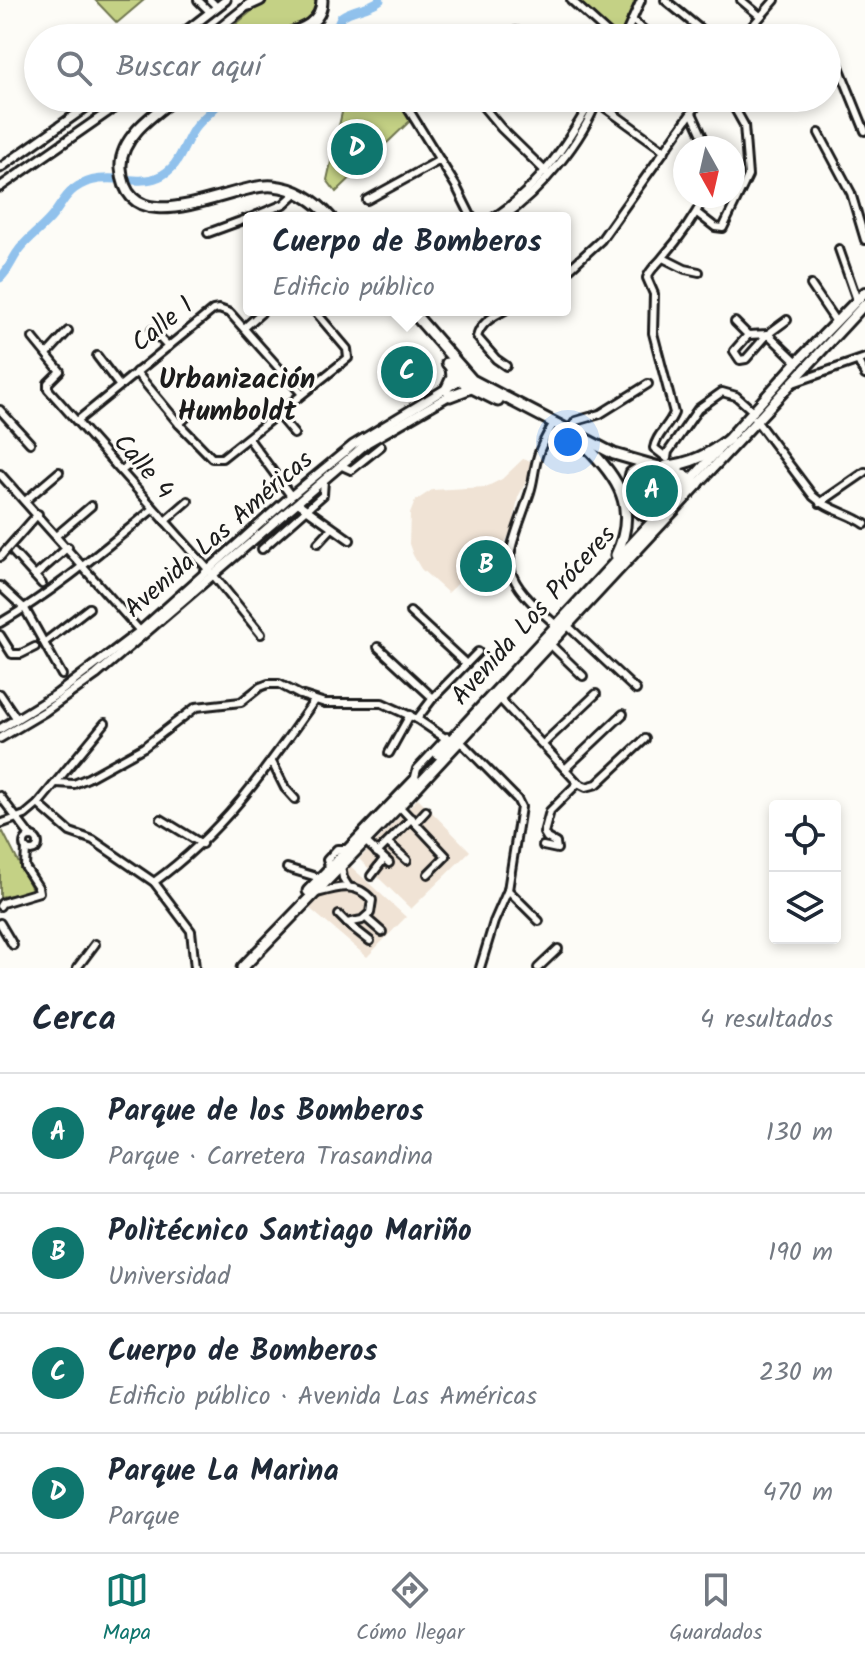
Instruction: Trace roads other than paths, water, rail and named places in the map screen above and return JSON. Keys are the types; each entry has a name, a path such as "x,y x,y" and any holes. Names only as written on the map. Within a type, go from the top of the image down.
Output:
{"highway":[{"path":"309,24 317,18 321,2"},
{"path":"156,112 123,152 121,170 136,199 168,208 190,206 255,186 275,186 297,192 323,212"},
{"path":"409,316 451,368 467,382 614,454 680,473 692,484"},
{"path":"416,316 467,382"},
{"path":"448,393 451,368"},
{"path":"448,393 467,382"},
{"path":"553,424 585,445 639,468 692,484"},
{"path":"651,466 710,454 729,439"},
{"path":"585,445 612,473 623,500 625,527 618,551 609,566"},
{"path":"639,468 631,473 628,489 634,509 644,515 668,503"},
{"name":"Avenida Los Próceres","path":"234,968 414,781 668,503 692,484"},
{"name":"Avenida Los Próceres","path":"242,968 399,806 453,738 499,698 568,626 692,484"}],"main road":[{"name":"Avenida Los Próceres","path":"692,484 729,439 790,384 861,302 865,292"},
{"name":"Avenida Los Próceres","path":"692,484 754,416 797,362 836,322 861,302"}],"street":[{"path":"198,0 213,10"},
{"path":"210,0 213,10"},
{"path":"195,24 226,0"},
{"path":"571,0 598,24"},
{"path":"630,24 641,0"},
{"path":"665,0 694,24"},
{"path":"741,0 760,16"},
{"path":"753,24 775,0"},
{"path":"226,24 255,2"},
{"path":"632,20 637,24"},
{"path":"841,71 865,131"},
{"path":"0,168 79,112"},
{"path":"0,187 108,112"},
{"path":"410,112 469,212"},
{"path":"488,112 547,173"},
{"path":"510,212 527,198 547,173 586,112"},
{"path":"612,112 665,151"},
{"path":"697,213 715,227 723,228 748,176 744,125 736,112"},
{"path":"692,113 703,136"},
{"path":"571,268 601,240 692,113"},
{"path":"819,133 851,193 865,240"},
{"path":"367,200 440,160"},
{"path":"501,212 547,173"},
{"path":"264,212 284,204 297,192"},
{"path":"668,462 654,448 674,413 653,333 654,294 647,278 699,208"},
{"path":"208,233 243,220"},
{"path":"839,249 861,302"},
{"path":"663,258 699,272"},
{"path":"811,285 836,322"},
{"name":"Calle 1","path":"77,421 213,310 219,309 230,313 302,394"},
{"path":"244,328 258,316"},
{"path":"136,372 179,424 215,459 222,458 348,358 347,349 319,316"},
{"path":"487,316 490,319"},
{"path":"495,316 478,333 478,341 506,366"},
{"path":"787,320 768,334 746,359 740,360 734,351 748,335 768,334 797,362"},
{"path":"735,322 748,335"},
{"path":"152,330 168,347"},
{"path":"33,338 47,354 68,331"},
{"name":"Calle 4","path":"47,354 60,371 48,383 48,389 261,634"},
{"path":"97,356 119,385"},
{"path":"790,384 861,360 865,375"},
{"path":"574,433 576,421 600,414 648,384"},
{"path":"668,462 668,452 698,409 722,392 736,396 820,503 865,524"},
{"name":"Avenida Las Américas","path":"0,729 91,671 378,436 448,393"},
{"name":"Avenida Las Américas","path":"0,738 54,706 96,675 211,574 291,496 368,434 448,393"},
{"path":"179,424 196,408"},
{"path":"0,410 30,443"},
{"path":"278,415 294,434"},
{"path":"553,424 538,456 533,485 513,536 510,559 512,577 519,590 556,625"},
{"path":"249,439 291,496"},
{"path":"342,466 351,470 381,446"},
{"path":"121,471 134,461"},
{"path":"25,501 59,472"},
{"path":"820,503 865,472"},
{"path":"0,474 140,631"},
{"path":"262,549 323,495 324,480"},
{"path":"165,521 188,501"},
{"path":"298,503 350,540"},
{"path":"57,535 91,506"},
{"path":"0,623 25,609 153,509"},
{"path":"0,557 38,514"},
{"path":"268,528 278,535"},
{"path":"318,543 332,528"},
{"path":"35,576 68,547"},
{"path":"14,553 42,584"},
{"path":"1,587 25,609 62,675"},
{"path":"45,642 89,608"},
{"path":"410,612 466,664"},
{"path":"568,626 636,690"},
{"path":"0,635 12,654 21,654 35,647"},
{"path":"550,644 583,676"},
{"path":"378,647 433,698"},
{"path":"389,753 413,717 478,652"},
{"path":"56,783 74,784 88,778 144,747 196,707 241,702 268,684 279,684 314,701 332,704 382,703 453,738 517,799 521,807 508,890 480,968"},
{"path":"0,694 17,719"},
{"path":"543,744 596,694"},
{"path":"499,698 578,783 586,787 597,784 645,739"},
{"path":"154,882 202,844 261,778 314,701"},
{"path":"0,716 10,710"},
{"path":"565,769 623,714"},
{"path":"0,824 18,819 38,804 105,723"},
{"path":"272,762 285,788 295,799"},
{"path":"543,846 557,849 556,843 544,833 550,811 578,783"},
{"path":"0,796 31,837 37,840 37,847 31,851 26,849 25,867 39,892 0,906"},
{"path":"38,804 70,832 93,840 154,882 191,931 195,968"},
{"path":"399,806 446,856 428,874"},
{"path":"377,853 426,811"},
{"path":"161,819 202,844"},
{"path":"365,841 386,861 371,876"},
{"path":"388,843 407,860"},
{"path":"341,866 348,886"},
{"path":"287,868 320,878"},
{"path":"331,889 343,878"},
{"path":"314,893 348,886 361,889 372,900 372,909 366,918 347,923"},
{"path":"508,890 539,921"},
{"path":"339,915 370,941"},
{"path":"366,918 382,932"},
{"path":"0,923 13,945"},
{"path":"77,968 95,944"},
{"path":"538,968 558,949"}],"waterway":[{"path":"338,24 341,17 380,0"},
{"path":"0,278 20,248 51,218 74,189 96,180 149,180 158,177 176,163 194,129 210,112"}],"place":[{"name":"Parque La Marina","path":"357,149"},
{"name":"Cuerpo de Bomberos","path":"407,372"},
{"name":"Parque de los Bomberos","path":"652,491"},
{"name":"Politécnico Santiago Mariño","path":"486,566"}],"district":[{"name":"Urbanización Humboldt","path":"237,396"}]}
